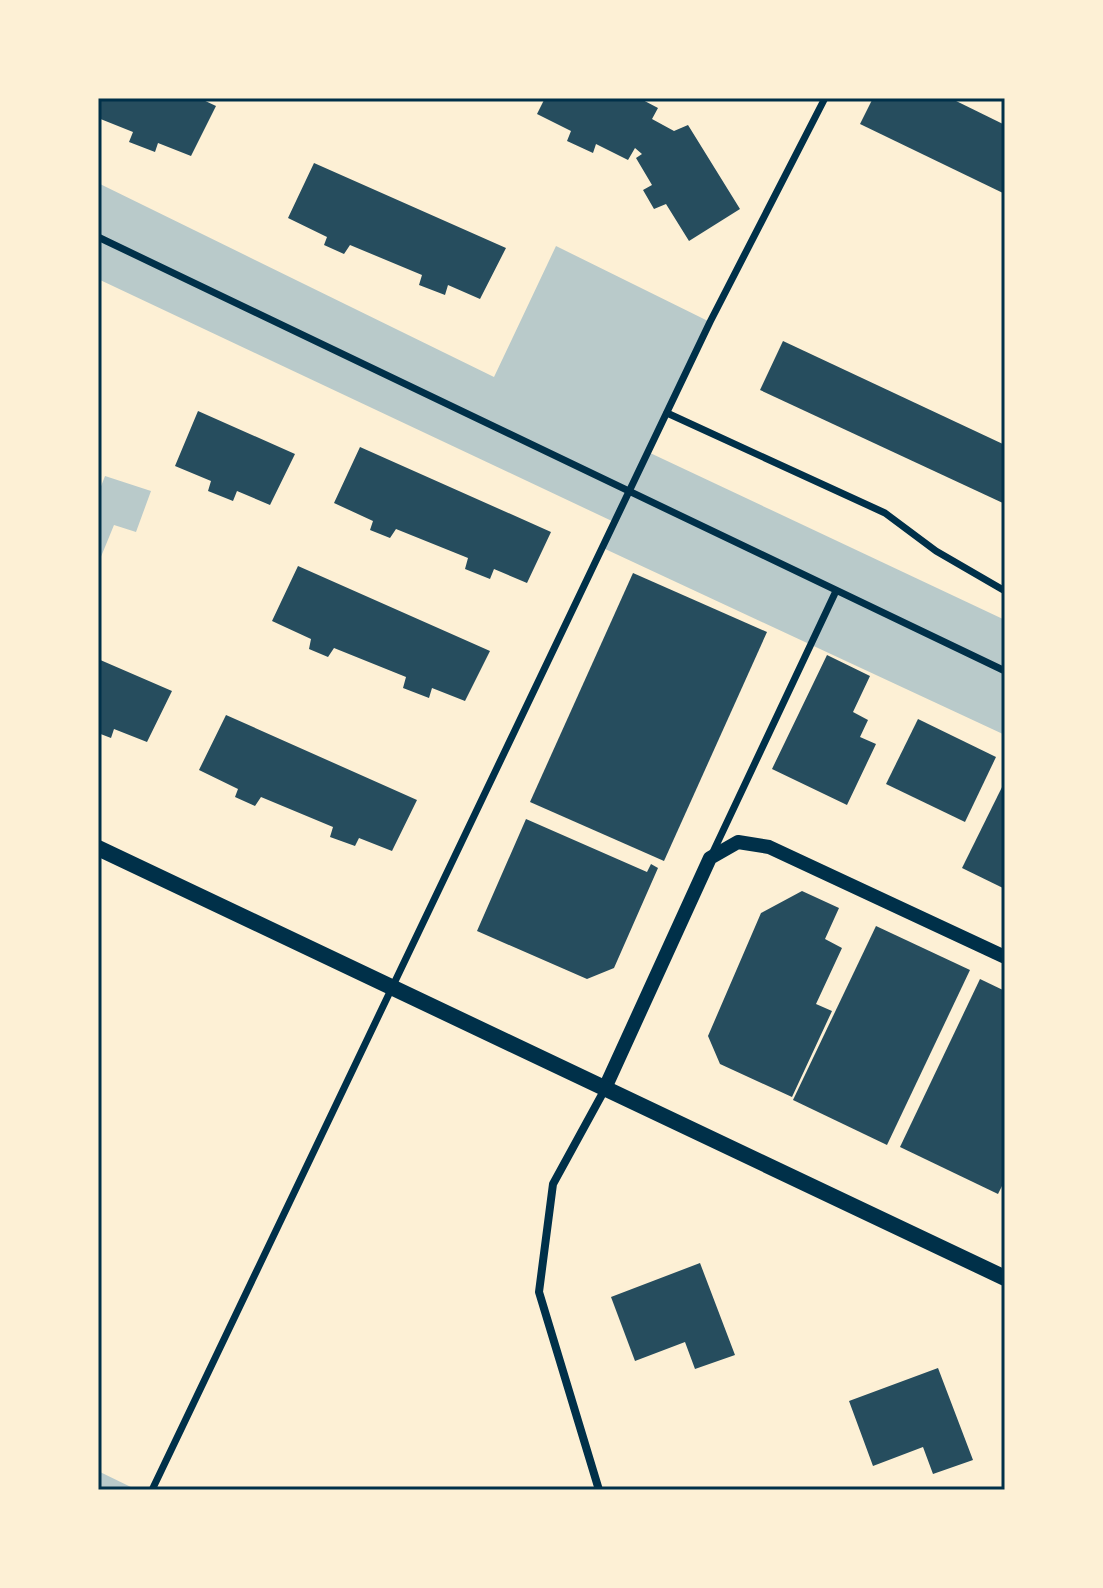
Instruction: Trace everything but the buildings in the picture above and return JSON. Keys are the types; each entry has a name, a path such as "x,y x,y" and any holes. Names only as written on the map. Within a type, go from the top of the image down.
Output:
{"main road":[{"path":"98,848 1005,1278"}],"street":[{"path":"152,1490 390,986 667,413 825,98"},
{"path":"98,237 1005,671"},
{"path":"667,413 885,513 936,551 1005,591"},
{"path":"599,1490 539,1292 553,1184 605,1088 836,591"},
{"path":"710,858 738,842 769,847 1005,957"}],"shaded area":[{"path":"98,183 494,377 556,246 710,322 648,452 1005,620 1005,735 603,548 614,522 98,279"},
{"path":"105,476 151,491 136,532 114,525 98,564 98,494"},
{"path":"98,1471 137,1490 98,1490"}]}
